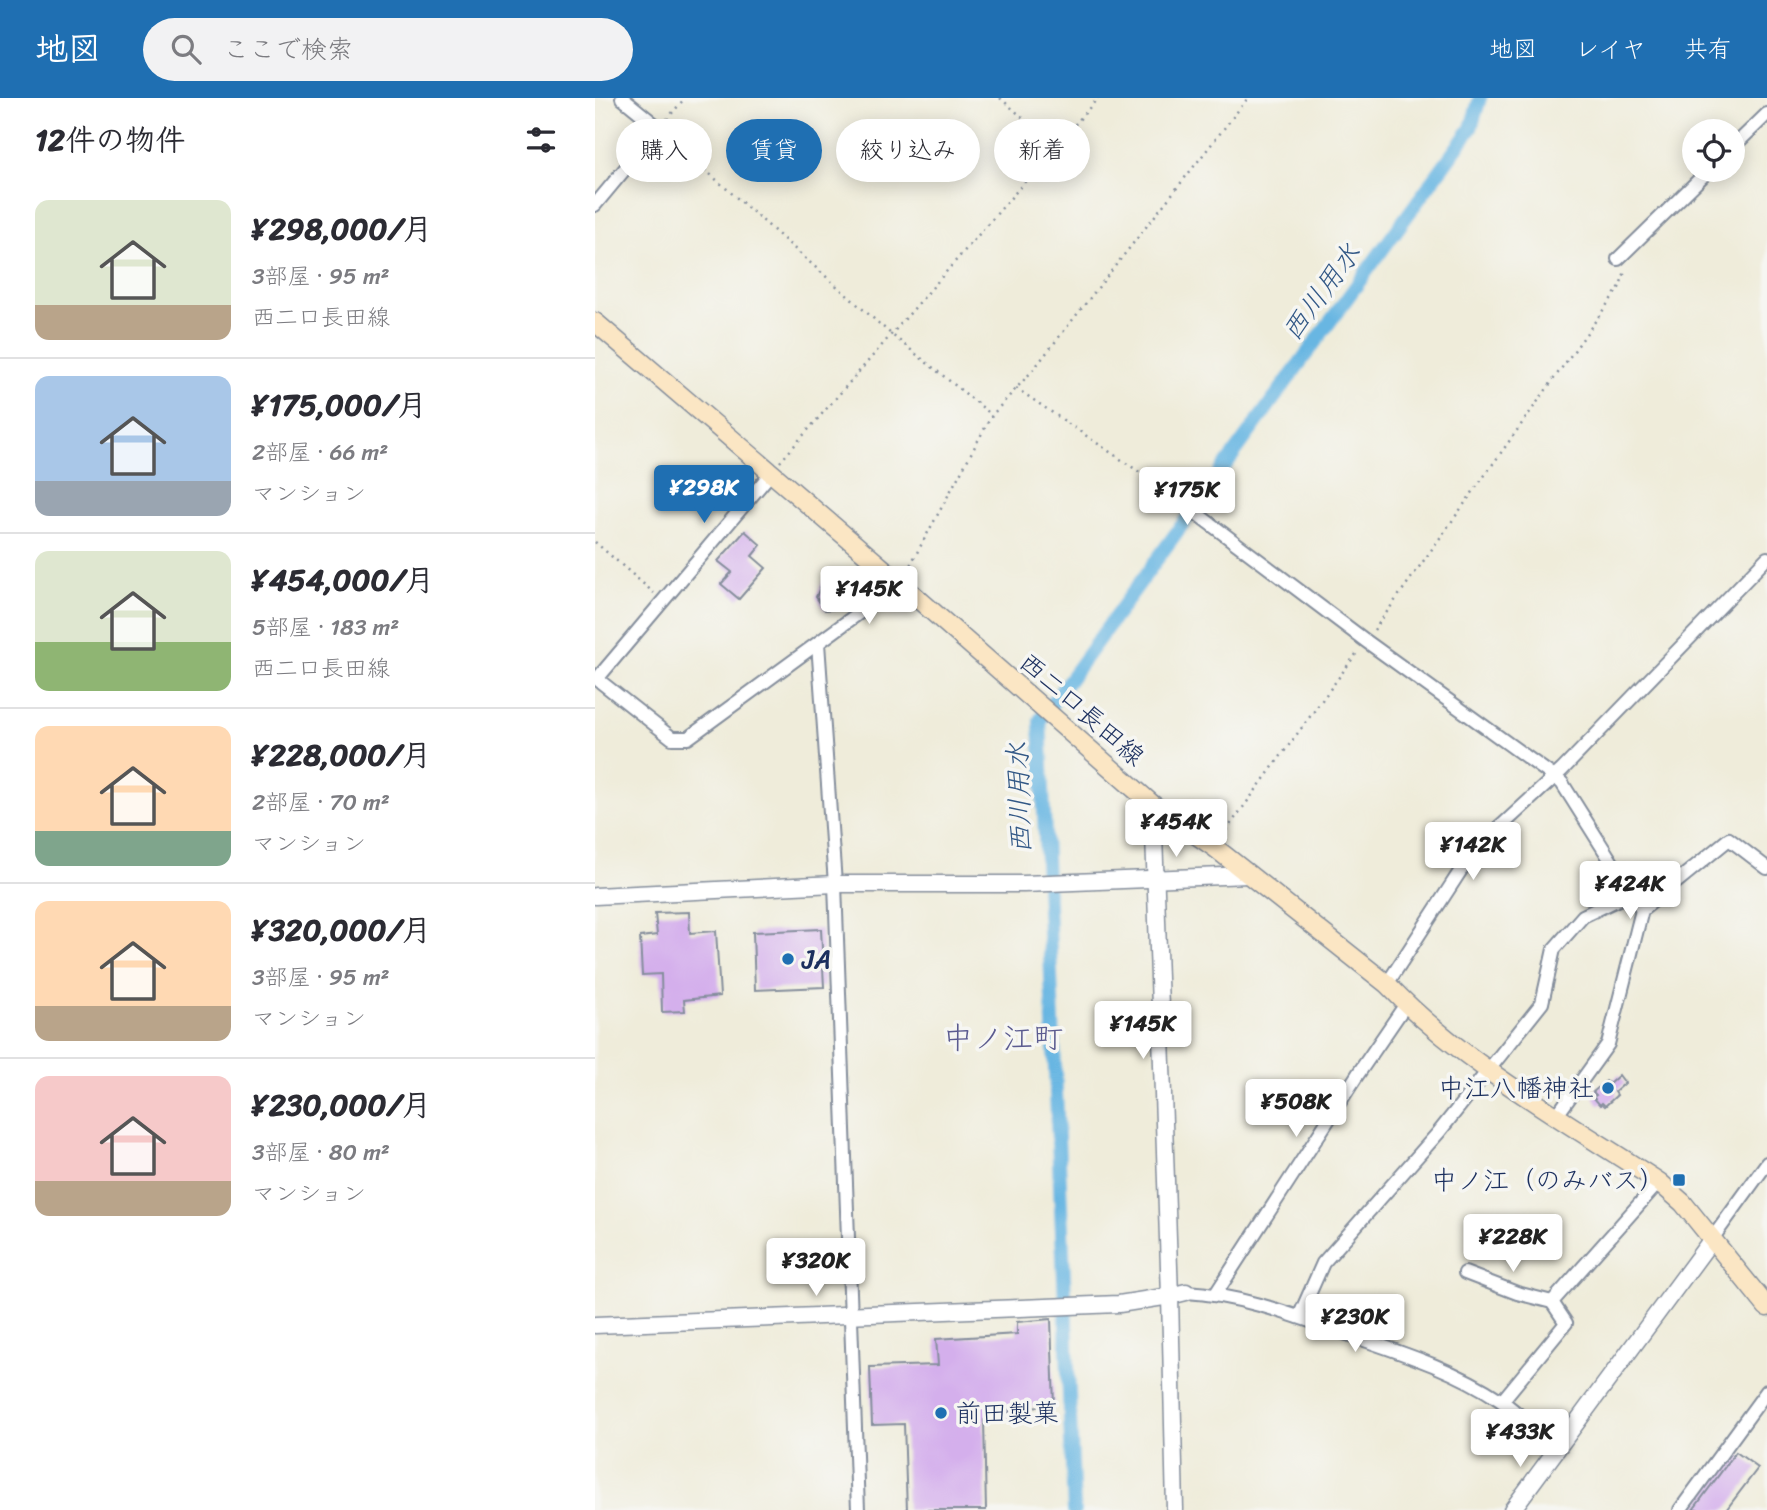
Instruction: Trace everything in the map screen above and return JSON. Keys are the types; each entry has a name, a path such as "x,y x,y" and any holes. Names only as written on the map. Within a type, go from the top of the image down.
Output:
{"main road":[{"name":"西二口長田線","path":"595,322 900,583 1014,686 1153,805 1214,847 1387,984 1406,1004 1488,1070 1658,1182 1683,1203 1767,1307"}],"street":[{"path":"622,98 648,119"},
{"path":"1745,135 1767,114"},
{"path":"595,205 616,180"},
{"path":"1618,259 1697,182"},
{"path":"771,473 597,679 672,738 688,738 900,583"},
{"path":"1168,492 1366,641 1562,783 1642,910"},
{"path":"1387,984 1472,853 1571,761 1767,558"},
{"path":"818,643 835,884 858,1510"},
{"path":"1153,805 1175,1510"},
{"path":"1557,1115 1608,1044 1642,910 1729,839 1767,867"},
{"path":"595,896 835,884 1024,884 1248,875"},
{"path":"1299,1317 1324,1263 1439,1132 1542,1003 1554,949 1583,916 1631,893"},
{"path":"1215,1295 1406,1004"},
{"path":"1513,1510 1767,1163"},
{"path":"1552,1302 1658,1182"},
{"path":"1465,1273 1517,1293 1552,1302 1566,1323 1502,1401"},
{"path":"595,1325 1119,1304 1187,1292 1215,1295 1299,1317 1406,1354 1468,1381 1502,1401 1557,1449"},
{"path":"1681,1510 1767,1391"}],"path":[{"path":"667,119 685,98"},
{"path":"1000,98 1024,119"},
{"path":"1080,119 1098,98"},
{"path":"900,583 992,415 1248,98"},
{"path":"712,175 891,334 992,415"},
{"path":"771,473 1024,182"},
{"path":"1214,847 1366,641 1619,288 1627,269 1618,259"},
{"path":"1016,388 1168,492"},
{"path":"595,542 662,599"}],"building":[{"path":"745,531 761,545 752,556 766,568 739,599 721,584 732,572 718,561"},
{"path":"841,579 851,592 845,608 825,610 816,597 823,581"},
{"path":"689,912 690,933 716,931 720,996 684,1000 685,1011 662,1012 661,974 642,975 640,937 657,935 655,913"},
{"name":"JA","path":"821,929 824,987 755,990 753,932"},
{"name":"中江八幡神社","path":"1619,1075 1625,1083 1605,1106 1602,1103 1600,1105 1593,1097 1596,1095 1593,1092"},
{"name":"前田製菓","path":"1051,1319 1054,1406 1009,1407 1009,1420 984,1420 986,1510 907,1510 904,1424 872,1425 870,1367 938,1365 936,1339 1017,1334 1017,1322"},
{"path":"1736,1452 1758,1468 1726,1510 1693,1510"}],"waterway":[{"name":"西川用水","path":"1074,1510 1040,720 1471,128 1480,98"}],"place":[{"name":"JA","path":"788,959"},
{"name":"中江八幡神社","path":"1608,1088"},
{"name":"中ノ江（のみバス）","path":"1679,1180"},
{"name":"前田製菓","path":"941,1413"}],"district":[{"name":"中ノ江町","path":"1003,1038"}]}
